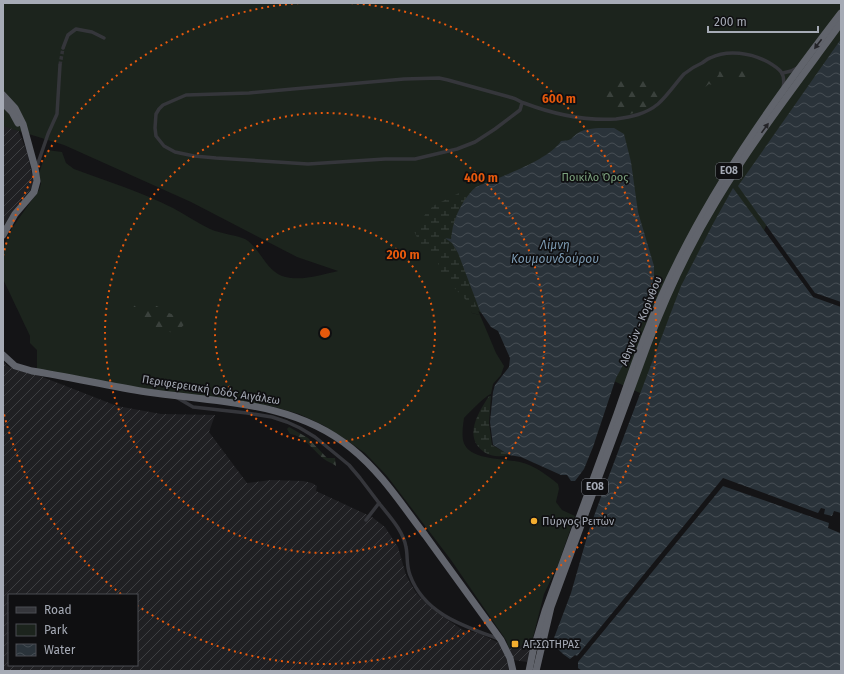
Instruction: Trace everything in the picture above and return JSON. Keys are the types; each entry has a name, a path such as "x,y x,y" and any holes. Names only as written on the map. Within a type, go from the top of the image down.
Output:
{"highway":[{"name":"Αθηνών - Κορίνθου","path":"529,671 533,651 545,611 642,344 666,285 711,200 742,150 841,13"},
{"name":"Αθηνών - Κορίνθου","path":"536,671 552,607 647,346 680,269 704,222 736,170 841,23"},
{"path":"3,95 13,104 23,124 37,181 34,192 16,214 3,235"},
{"path":"3,103 16,118 27,139"},
{"name":"Περιφερειακή Οδός Αιγάλεω","path":"3,355 15,366 32,371 111,386 281,412 317,426 350,447 376,472 397,498 501,640 510,658 513,671"}],"street":[{"path":"63,48 68,35 76,29 92,32 104,38"},
{"path":"522,103 520,110 475,142 457,149 414,159 385,159 308,164 194,156 176,152 164,146 156,136 155,128 156,114 159,108 162,105 186,95 248,93 404,79 439,78 506,96 522,103 570,117 603,119 628,117 641,114 658,104 692,67 720,54 736,53 759,57 775,66 783,73 784,82 780,96"},
{"path":"783,73 791,72 805,61"},
{"path":"35,168 57,114 60,65"},
{"path":"174,396 193,407 247,413 272,417 288,422 300,428 326,446 349,465 399,529 407,549 407,562 410,576 424,598 440,612 455,622 501,640"},
{"path":"366,520 379,503"}],"shaded area":[{"path":"3,107 15,122 27,152 34,184 15,211 3,232"},
{"path":"3,361 6,365 13,369 40,376 117,406 161,414 215,415 209,432 247,483 271,480 303,481 312,483 317,486 316,491 372,517 385,527 398,547 406,575 416,593 430,607 463,630 479,633 497,642 503,647 506,654 509,671 3,671"},
{"path":"523,643 530,649 527,662 514,660 509,648 521,646"}],"green space":[{"name":"Ποικίλο Όρος","path":"3,3 841,3 841,110 768,222 679,411 542,348 471,307 472,313 480,315 496,353 504,366 501,375 493,384 491,394 464,418 463,440 466,447 471,452 479,455 520,462 530,465 540,471 558,484 559,489 556,502 562,510 575,516 558,565 544,594 530,649 523,644 521,646 509,648 506,640 451,560 387,476 365,453 323,425 299,414 271,406 151,390 37,370 37,350 30,343 30,336 3,279 3,248 12,228 39,190 41,184 39,173 47,150 62,152 66,163 74,169 161,202 210,229 245,239 255,248 271,269 282,276 289,278 303,278 338,271 297,257 191,202 64,145 3,126"},
{"path":"738,67 746,67 750,69 749,74 752,78 752,82 747,83 730,81 718,87 709,84 704,88 699,83 702,81 705,82 708,76 717,77 719,74 717,70 729,74 732,70"},
{"path":"627,77 660,85 664,95 646,108 625,115 603,97 612,81"},
{"path":"481,182 483,189 454,247 466,266 471,294 480,315 472,313 466,300 442,275 434,254 419,242 414,231 433,206"},
{"path":"129,301 136,307 154,305 170,314 182,316 191,320 178,330 169,332 156,327 141,318 130,309 128,305"},
{"path":"489,396 491,396 489,423 492,445 509,455 496,456 487,454 478,446 474,439 474,425"},
{"path":"289,427 308,438 327,458 335,458 336,466 324,459 300,438 290,434 287,429"}],"water":[{"path":"841,39 841,302 815,293 738,186"},
{"name":"Λίμνη Κουμουνδούρου","path":"614,128 624,134 631,162 638,212 654,266 654,278 660,282 648,306 649,311 642,322 628,356 616,378 584,469 575,481 571,481 567,475 561,475 521,457 509,455 493,445 490,422 493,392 495,385 509,367 510,358 498,331 491,327 480,311 458,253 452,243 445,238 451,239 457,213 466,198 476,187 534,162 555,148 561,141 570,140 581,131"},
{"path":"733,188 813,297 841,307 841,513 834,511 832,516 824,514 825,509 821,508 818,513 723,478 577,656 575,655 570,659 559,650 554,638 571,593 589,530 681,286"},
{"path":"723,486 829,523 828,528 840,533 841,531 841,671 582,671 578,668 578,662"}],"tunnel":[{"path":"60,65 63,48"}],"place":[{"name":"Πύργος Ρειτών","path":"534,521"},
{"name":"ΑΓ.ΣΩΤΗΡΑΣ","path":"515,644"}]}
